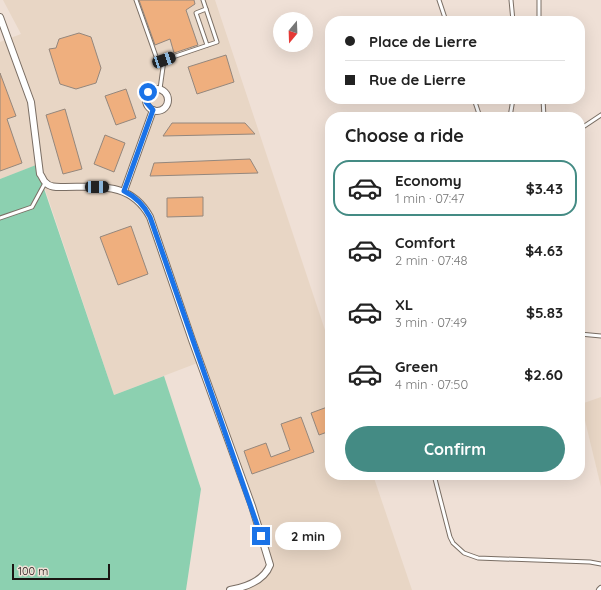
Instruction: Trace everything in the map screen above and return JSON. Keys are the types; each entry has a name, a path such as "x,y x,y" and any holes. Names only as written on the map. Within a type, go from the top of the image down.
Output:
{"street":[{"path":"0,17 31,102 40,174 45,183 54,187 106,187 124,191 134,196 145,207 150,217 192,340 252,506 270,565 267,574 261,580 230,590"},
{"path":"160,89 167,95 168,102 164,108 153,110 147,106 146,95 151,90 160,89"},
{"path":"124,191 153,110"}],"lane":[{"path":"136,0 158,62 217,42 203,0"},
{"path":"439,0 444,16"},
{"path":"511,0 513,16"},
{"path":"539,0 539,16"},
{"path":"206,9 196,13 207,45"},
{"path":"160,89 164,60"},
{"path":"585,125 601,115"},
{"path":"0,218 32,207 45,183"},
{"path":"585,334 601,336"},
{"path":"435,480 450,537 453,543 464,553 485,559 590,562 601,564"}],"shaded area":[{"path":"3,0 215,0 325,330 325,480 375,480 412,590 230,590 261,580 270,565 200,362 114,395 37,165 0,179 0,42 21,34"},
{"path":"601,397 601,487 585,421 585,403"}],"green space":[{"path":"36,165 114,395 164,376 201,489 186,590 0,590 0,179"}],"building":[{"path":"139,0 194,0 195,4 186,10 198,45 174,53 170,39 155,45"},
{"path":"79,33 91,37 101,68 96,83 76,89 60,84 49,49 56,48 59,39"},
{"path":"226,55 234,82 197,94 188,67"},
{"path":"0,73 16,116 7,119 22,163 0,171"},
{"path":"126,89 136,118 116,125 105,96"},
{"path":"65,109 82,169 63,174 46,115"},
{"path":"172,123 245,123 255,134 163,136"},
{"path":"105,135 125,143 114,172 94,164"},
{"path":"250,159 258,173 150,176 154,163"},
{"path":"203,197 203,216 167,217 167,198"},
{"path":"131,226 148,274 118,285 100,237"},
{"path":"325,408 325,433 319,435 311,413"},
{"path":"301,417 314,452 252,474 244,451 266,443 271,457 290,450 281,424"}],"route":[{"path":"148,92 145,99 147,106 153,110 124,191 134,196 145,207 150,217 192,340 252,506 261,536"}]}
